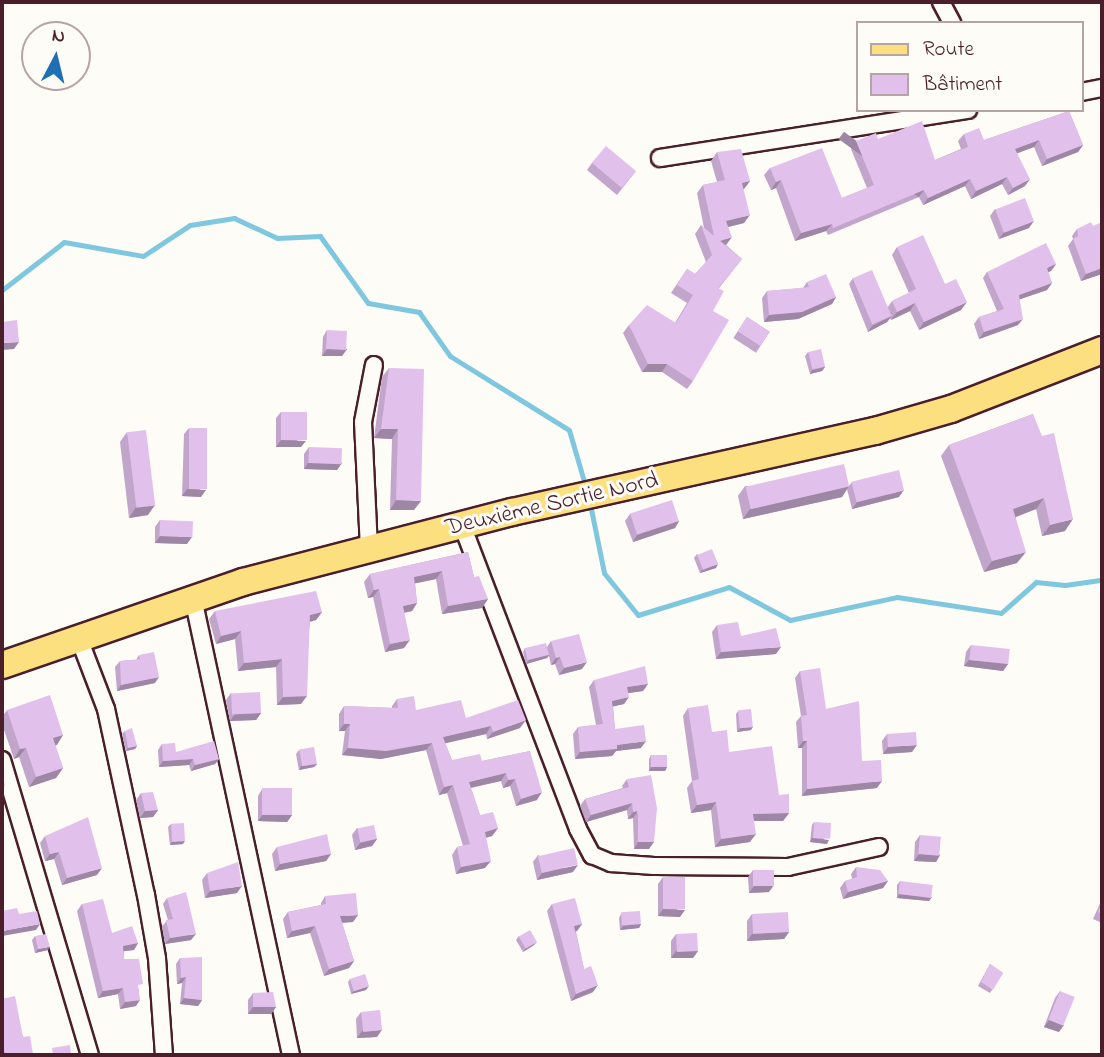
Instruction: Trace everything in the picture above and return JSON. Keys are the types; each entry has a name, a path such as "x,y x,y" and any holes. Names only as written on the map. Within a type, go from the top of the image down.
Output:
{"main road":[{"name":"Deuxième Sortie Nord","path":"2,665 78,636 193,598 369,549 572,498 876,431 1002,391 1102,350"}],"street":[{"path":"941,2 951,21"},
{"path":"1083,92 1102,88"},
{"path":"660,158 955,112"},
{"path":"369,549 363,422 374,365"},
{"path":"462,525 578,829 592,855 611,863 654,866 788,867 879,847"},
{"path":"193,598 291,1055"},
{"path":"78,636 103,699 146,895 164,1055"},
{"path":"2,760 90,1055"}],"building":[{"path":"1069,112 1083,145 1047,159 1039,140 1015,149 1030,179 1013,188 1007,177 976,191 970,179 928,198 924,190 833,228 832,224 801,233 781,180 776,182 770,168 822,148 842,198 874,185 856,141 876,133 878,139 922,121 935,160 968,147 964,134 979,128 984,140"},
{"path":"606,146 636,171 622,188 592,163"},
{"path":"741,149 750,181 742,183 750,215 726,221 732,237 720,241 742,259 718,288 724,291 713,311 729,320 693,381 667,364 648,364 629,325 647,305 676,323 693,295 677,285 687,269 695,274 712,255 701,225 714,236 703,185 725,180 717,152"},
{"path":"1025,198 1034,221 1004,233 995,209"},
{"path":"1091,222 1093,226 1102,222 1102,268 1086,274 1073,239 1078,236 1077,229"},
{"path":"923,235 945,284 956,279 967,302 924,322 915,303 897,312 892,301 916,289 897,247"},
{"path":"1046,243 1056,264 1047,268 1052,283 1019,295 1023,319 984,332 979,317 1004,309 987,272"},
{"path":"872,270 892,316 872,324 853,278"},
{"path":"826,274 836,297 802,312 769,315 767,291 809,287 807,282"},
{"path":"747,317 770,332 760,346 738,331"},
{"path":"17,320 19,342 2,343 2,322"},
{"path":"327,330 347,331 346,350 326,349"},
{"path":"821,349 825,367 812,369 808,352"},
{"path":"389,368 424,369 421,501 396,500 398,429 381,429"},
{"path":"281,412 307,412 307,440 281,440"},
{"path":"1033,414 1042,436 1054,433 1073,519 1050,525 1044,498 1013,509 1026,552 992,561 949,445"},
{"path":"189,428 207,428 207,489 189,489"},
{"path":"146,430 155,505 136,508 127,432"},
{"path":"309,447 342,448 341,464 308,463"},
{"path":"844,464 849,486 751,509 746,487"},
{"path":"899,470 904,490 857,502 851,482"},
{"path":"672,500 679,521 637,535 630,514"},
{"path":"160,520 193,521 192,537 159,536"},
{"path":"712,549 718,564 703,570 697,555"},
{"path":"468,552 474,577 479,576 488,599 448,606 442,571 414,577 417,603 403,606 410,640 390,644 379,589 374,590 370,574"},
{"path":"316,591 322,612 310,615 307,696 283,697 282,659 244,663 241,631 221,636 215,611"},
{"path":"738,622 741,636 776,628 781,647 721,652 717,625"},
{"path":"579,634 587,662 564,668 560,657 556,658 551,641"},
{"path":"546,643 549,655 528,660 525,648"},
{"path":"971,645 1010,649 1008,664 969,660"},
{"path":"154,652 159,677 121,685 120,661 140,659 139,655"},
{"path":"645,666 648,684 627,687 629,697 612,701 615,729 644,725 646,741 617,745 617,749 580,752 578,727 603,724 594,680"},
{"path":"820,668 826,709 859,701 862,761 881,760 882,781 807,789 807,741 803,741 801,716 807,715 800,671"},
{"path":"260,692 261,713 232,714 231,694"},
{"path":"50,695 63,735 53,738 63,768 36,777 26,748 20,749 7,710"},
{"path":"414,696 416,710 461,700 466,718 518,700 526,720 493,732 491,726 443,737 452,760 480,754 482,761 530,751 542,792 521,799 515,779 508,780 506,773 469,782 480,815 493,812 498,828 485,832 491,861 461,867 457,847 470,844 453,785 444,787 432,743 386,751 348,748 350,724 344,724 344,706 398,708 397,699"},
{"path":"708,705 712,732 727,730 729,752 772,746 779,795 789,794 789,813 753,814 756,834 721,839 716,802 697,805 692,781 699,779 688,708"},
{"path":"751,709 753,727 740,728 738,710"},
{"path":"132,728 137,746 128,748 125,731"},
{"path":"916,732 917,745 888,747 887,734"},
{"path":"214,741 219,759 195,765 193,759 163,761 162,744 175,743 176,752"},
{"path":"314,747 317,764 302,766 299,750"},
{"path":"651,755 667,755 667,767 651,767"},
{"path":"651,775 657,808 654,842 638,842 638,811 633,812 632,803 591,815 585,799 629,787 627,779"},
{"path":"262,788 292,788 292,815 262,815"},
{"path":"153,792 158,810 145,811 141,793"},
{"path":"88,817 102,868 67,878 59,852 50,854 45,836"},
{"path":"814,822 831,823 830,839 813,838"},
{"path":"184,823 185,841 172,842 171,824"},
{"path":"374,825 377,839 360,842 357,829"},
{"path":"327,834 331,854 280,864 277,847"},
{"path":"920,835 941,837 939,856 918,854"},
{"path":"574,848 578,865 542,873 538,856"},
{"path":"238,862 242,886 210,891 207,873"},
{"path":"856,867 880,870 888,881 848,892 845,881 857,877"},
{"path":"753,870 774,870 774,886 753,886"},
{"path":"663,877 685,877 685,909 663,909"},
{"path":"900,881 933,885 931,898 898,894"},
{"path":"186,892 196,934 170,938 166,920 173,919 167,898"},
{"path":"356,893 358,915 340,916 354,961 329,969 315,926 292,931 288,912 326,904 325,896"},
{"path":"575,898 582,924 574,926 584,969 591,966 598,985 576,994 552,904"},
{"path":"103,899 112,933 132,926 138,943 123,946 124,959 139,959 143,984 138,985 140,1000 125,1002 123,988 103,991 82,904"},
{"path":"17,908 19,914 37,911 40,924 2,931 2,911"},
{"path":"640,911 641,924 622,925 621,912"},
{"path":"788,912 789,932 753,934 752,914"},
{"path":"530,930 537,942 526,949 519,936"},
{"path":"697,933 698,951 677,952 676,934"},
{"path":"46,934 50,947 38,949 35,936"},
{"path":"202,957 202,1000 184,998 186,977 181,978 180,958"},
{"path":"990,964 1003,973 993,990 981,982"},
{"path":"365,974 369,986 354,991 350,979"},
{"path":"1060,991 1075,997 1063,1026 1048,1020"},
{"path":"273,992 276,1007 253,1007 253,993"},
{"path":"15,996 23,1037 30,1036 33,1054 5,1055 2,999"},
{"path":"380,1010 382,1030 363,1032 361,1012"},
{"path":"70,1045 71,1055 53,1055 52,1048"}],"waterway":[{"path":"2,290 64,242 143,256 190,225 234,218 277,238 320,236 368,303 419,312 450,356 569,430 586,488"},
{"path":"590,504 604,573 638,615 729,587 790,620 897,597 1001,613 1036,582 1065,585 1102,580"}]}
